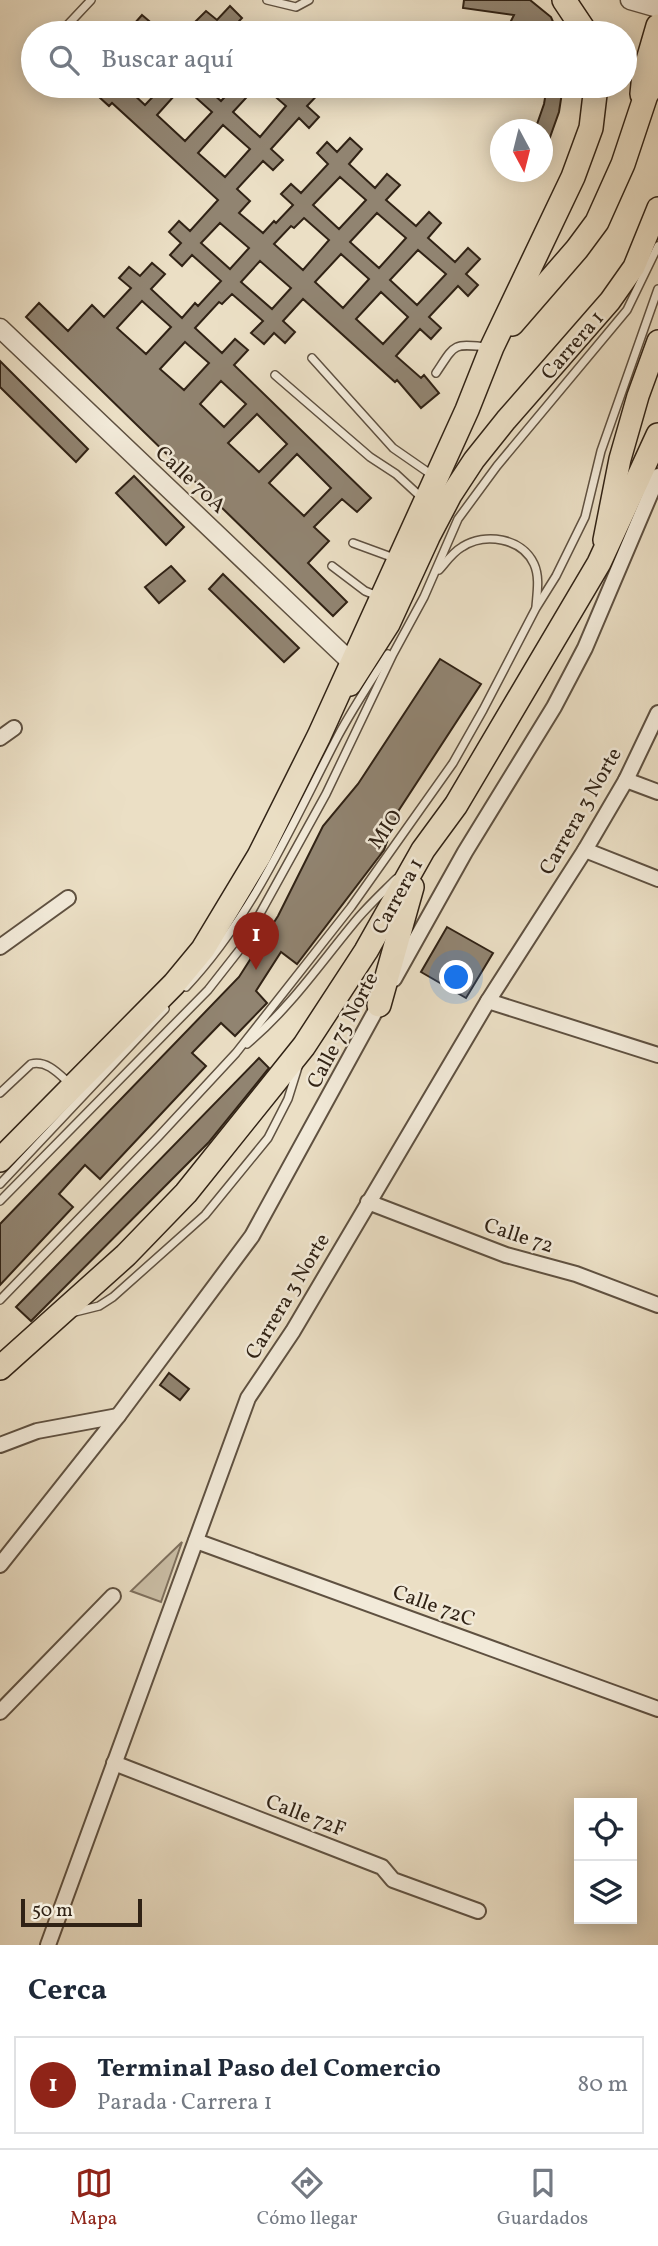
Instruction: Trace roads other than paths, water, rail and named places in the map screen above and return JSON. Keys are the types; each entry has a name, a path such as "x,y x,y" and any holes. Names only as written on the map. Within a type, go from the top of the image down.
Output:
{"highway":[{"path":"564,0 578,21"},
{"path":"642,105 644,74 658,26"},
{"path":"492,347 597,222 623,164 642,105 658,77"},
{"path":"319,736 582,152 593,117 595,98"},
{"path":"599,563 658,435"},
{"name":"Carrera 1","path":"0,1368 125,1255 186,1193 304,1046 366,951 423,850 456,805 599,563"},
{"name":"Carrera 1","path":"0,1160 174,984 203,949 270,836 319,736"},
{"path":"379,1005 423,850"}],"main road":[{"name":"Carrera 1","path":"319,736 388,624 434,526 474,460 610,301 641,270 658,208"},
{"name":"Carrera 1","path":"599,563 620,459 638,396 658,341"}],"street":[{"path":"630,0 658,8"},
{"name":"Calle 70A","path":"0,328 352,663"},
{"name":"Calle 75 Norte","path":"0,1565 118,1416 251,1236 465,852 554,707 585,648 658,476"},
{"name":"Carrera 3 Norte","path":"48,1945 248,1398 292,1331 488,1000 626,780 658,713"},
{"path":"0,738 14,728"},
{"path":"626,780 658,792"},
{"path":"584,850 658,879"},
{"path":"0,947 68,898"},
{"path":"488,1000 658,1055"},
{"name":"Calle 72","path":"368,1202 506,1255 576,1275 658,1305"},
{"path":"0,1446 37,1431 118,1416"},
{"name":"Calle 72C","path":"196,1541 658,1709"},
{"path":"0,1712 113,1596"},
{"name":"Calle 72F","path":"114,1763 382,1867 393,1880 478,1911"}],"lane":[{"path":"71,21 91,0"},
{"path":"267,0 296,7 309,0"},
{"path":"0,1201 208,990 241,948 326,794 433,576 458,519 497,466 627,310 641,270 658,246"},
{"name":"MIO","path":"0,1300 236,1053 351,907 453,763 556,576 585,517 601,451 658,289"},
{"path":"436,373 452,349 461,345 492,347"},
{"path":"312,358 393,448 436,477"},
{"path":"275,375 370,457 396,474 425,500"},
{"path":"433,576 463,546 493,539 509,541 524,550 534,563 537,575 536,608"},
{"path":"353,543 398,560"},
{"path":"332,566 365,591 380,597"},
{"path":"176,997 224,942 282,842 345,723 410,621"},
{"path":"230,906 282,842"},
{"path":"236,1053 267,1027 294,998 359,918 423,850"},
{"path":"0,1183 167,1007"},
{"path":"0,1093 31,1064 38,1062 52,1069 73,1087"},
{"path":"0,1183 36,1125"}],"place":[{"name":"Terminal Paso del Comercio","path":"256,970"}]}
